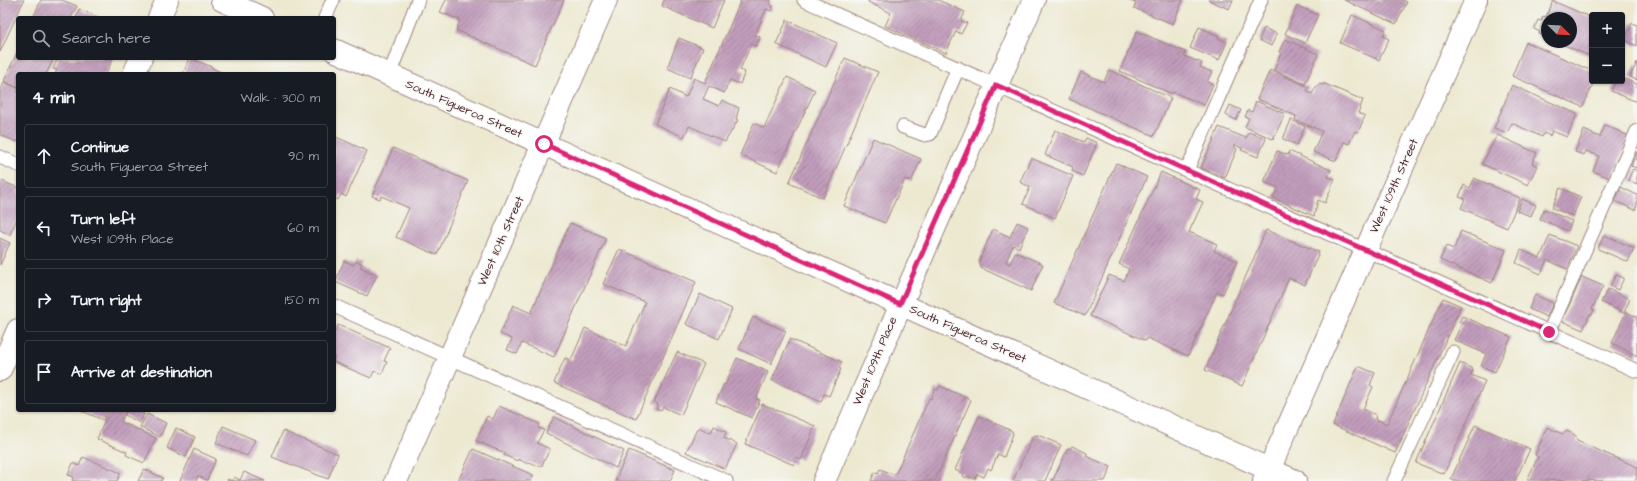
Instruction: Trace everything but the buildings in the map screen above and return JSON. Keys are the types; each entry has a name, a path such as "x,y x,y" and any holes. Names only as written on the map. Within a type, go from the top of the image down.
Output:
{"street":[{"path":"160,16 167,0"},
{"name":"West 110th Street","path":"396,481 606,0"},
{"name":"West 109th Place","path":"824,481 1034,0"},
{"name":"West 109th Street","path":"1267,475 1476,0"},
{"path":"226,1 258,16"},
{"name":"South Figueroa Street","path":"336,51 900,304 1267,475 1295,481"},
{"path":"135,72 140,60"},
{"path":"0,370 16,334"}],"lane":[{"path":"326,16 333,0"},
{"path":"389,75 418,0"},
{"path":"804,0 825,4 958,68 1637,371"},
{"path":"1187,170 1261,0"},
{"path":"903,127 925,136 930,134 958,68"},
{"path":"1549,332 1637,131"},
{"path":"0,157 16,163"},
{"path":"336,307 726,481"},
{"path":"1394,481 1453,352"}],"route":[{"path":"544,144 900,304 996,85 1549,332"}]}
